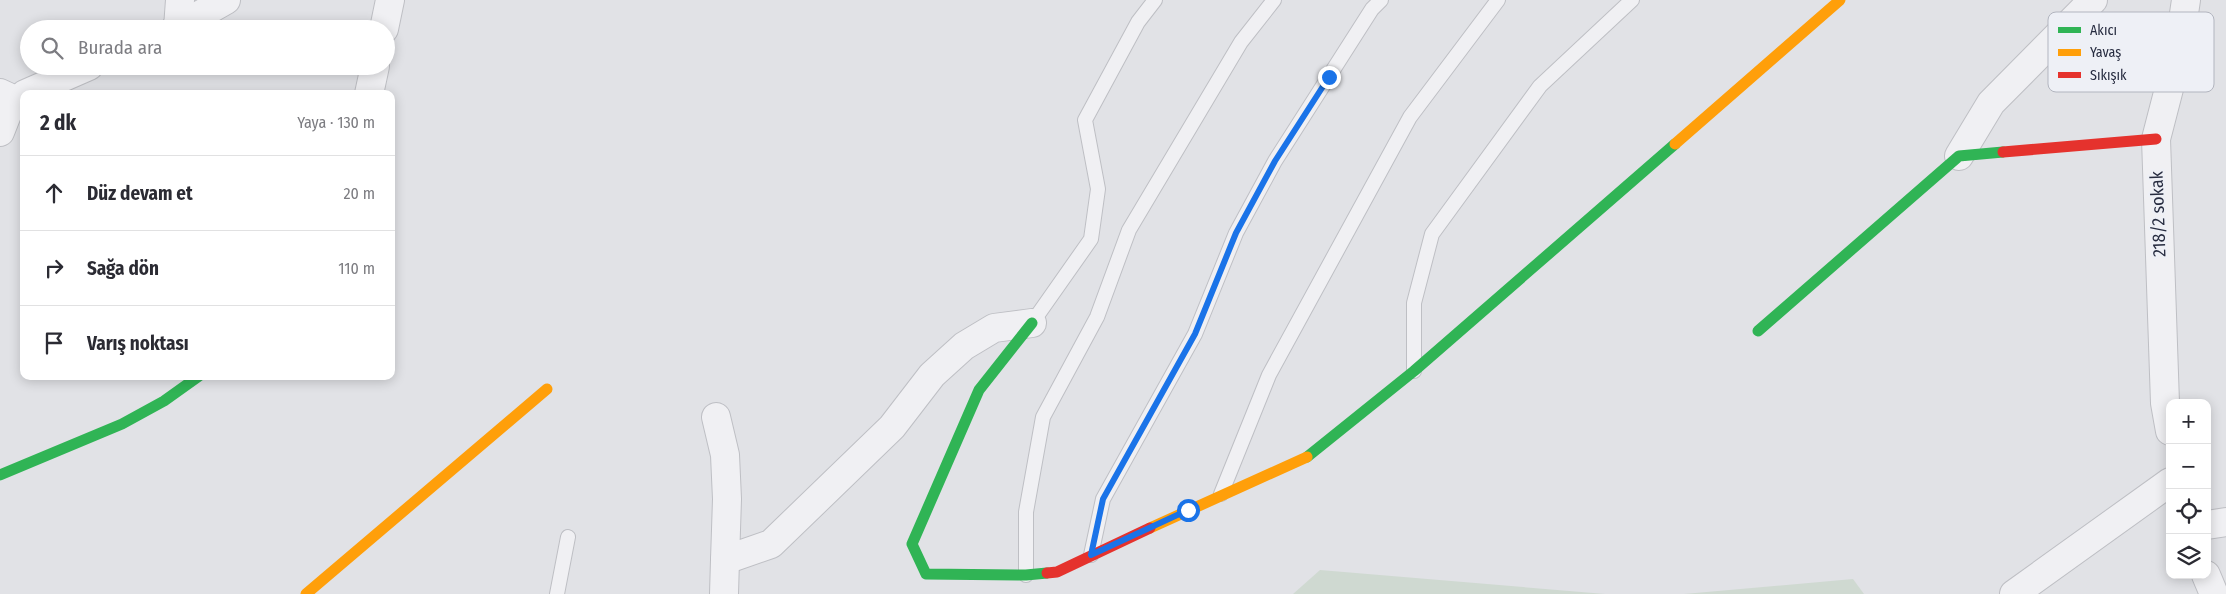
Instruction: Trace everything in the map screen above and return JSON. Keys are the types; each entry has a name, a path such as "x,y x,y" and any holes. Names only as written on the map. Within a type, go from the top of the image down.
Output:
{"street":[{"path":"178,20 180,0"},
{"path":"191,20 226,0"},
{"path":"386,20 390,0"},
{"path":"1032,323 979,390 912,544 926,574 1026,576 1057,572 1221,495 1305,459 1414,372 1840,0"},
{"path":"2082,12 2094,0"},
{"path":"1758,331 1959,156 1991,103 2048,46"},
{"path":"27,90 66,75"},
{"path":"370,90 373,75"},
{"name":"218/2 sokak","path":"2166,409 2156,139 2168,92"},
{"path":"0,132 12,96"},
{"path":"1959,156 2156,139"},
{"path":"725,560 771,544 892,427 932,375 964,346 994,328 1032,323"},
{"path":"0,475 122,424 164,401 193,380"},
{"path":"306,594 546,389"},
{"path":"716,417 725,455 727,499 724,594"},
{"path":"2014,594 2166,485"},
{"path":"2211,524 2226,522"},
{"path":"2208,579 2214,594"}],"lane":[{"path":"1032,323 1091,239 1098,189 1085,120 1138,22 1155,0"},
{"path":"1026,576 1026,512 1043,417 1097,317 1129,230 1241,42 1274,0"},
{"path":"1091,555 1103,499 1195,334 1241,225 1275,161 1372,9 1381,0"},
{"path":"1221,495 1269,375 1410,117 1498,0"},
{"path":"1414,372 1414,303 1432,234 1540,86 1632,0"},
{"path":"557,594 568,537"}],"shaded area":[{"path":"1320,570 1605,594 1293,594"},
{"path":"1853,579 1864,594 1684,594"}],"traffic: fast":[{"path":"1307,457 1414,371 1675,144"},
{"path":"1758,331 1959,156 2003,152"},
{"path":"1032,323 979,390 912,544 926,574 1026,575 1047,573"},
{"path":"0,475 122,424 164,401 193,380"}],"traffic: slow":[{"path":"1675,144 1840,0"},
{"path":"306,594 547,389"},
{"path":"1150,528 1307,457"}],"traffic: jam":[{"path":"2003,152 2156,139"},
{"path":"1047,573 1057,572 1150,528"}],"route":[{"path":"1188,510 1091,555 1103,499 1195,334 1236,233 1275,161 1329,77"}]}
